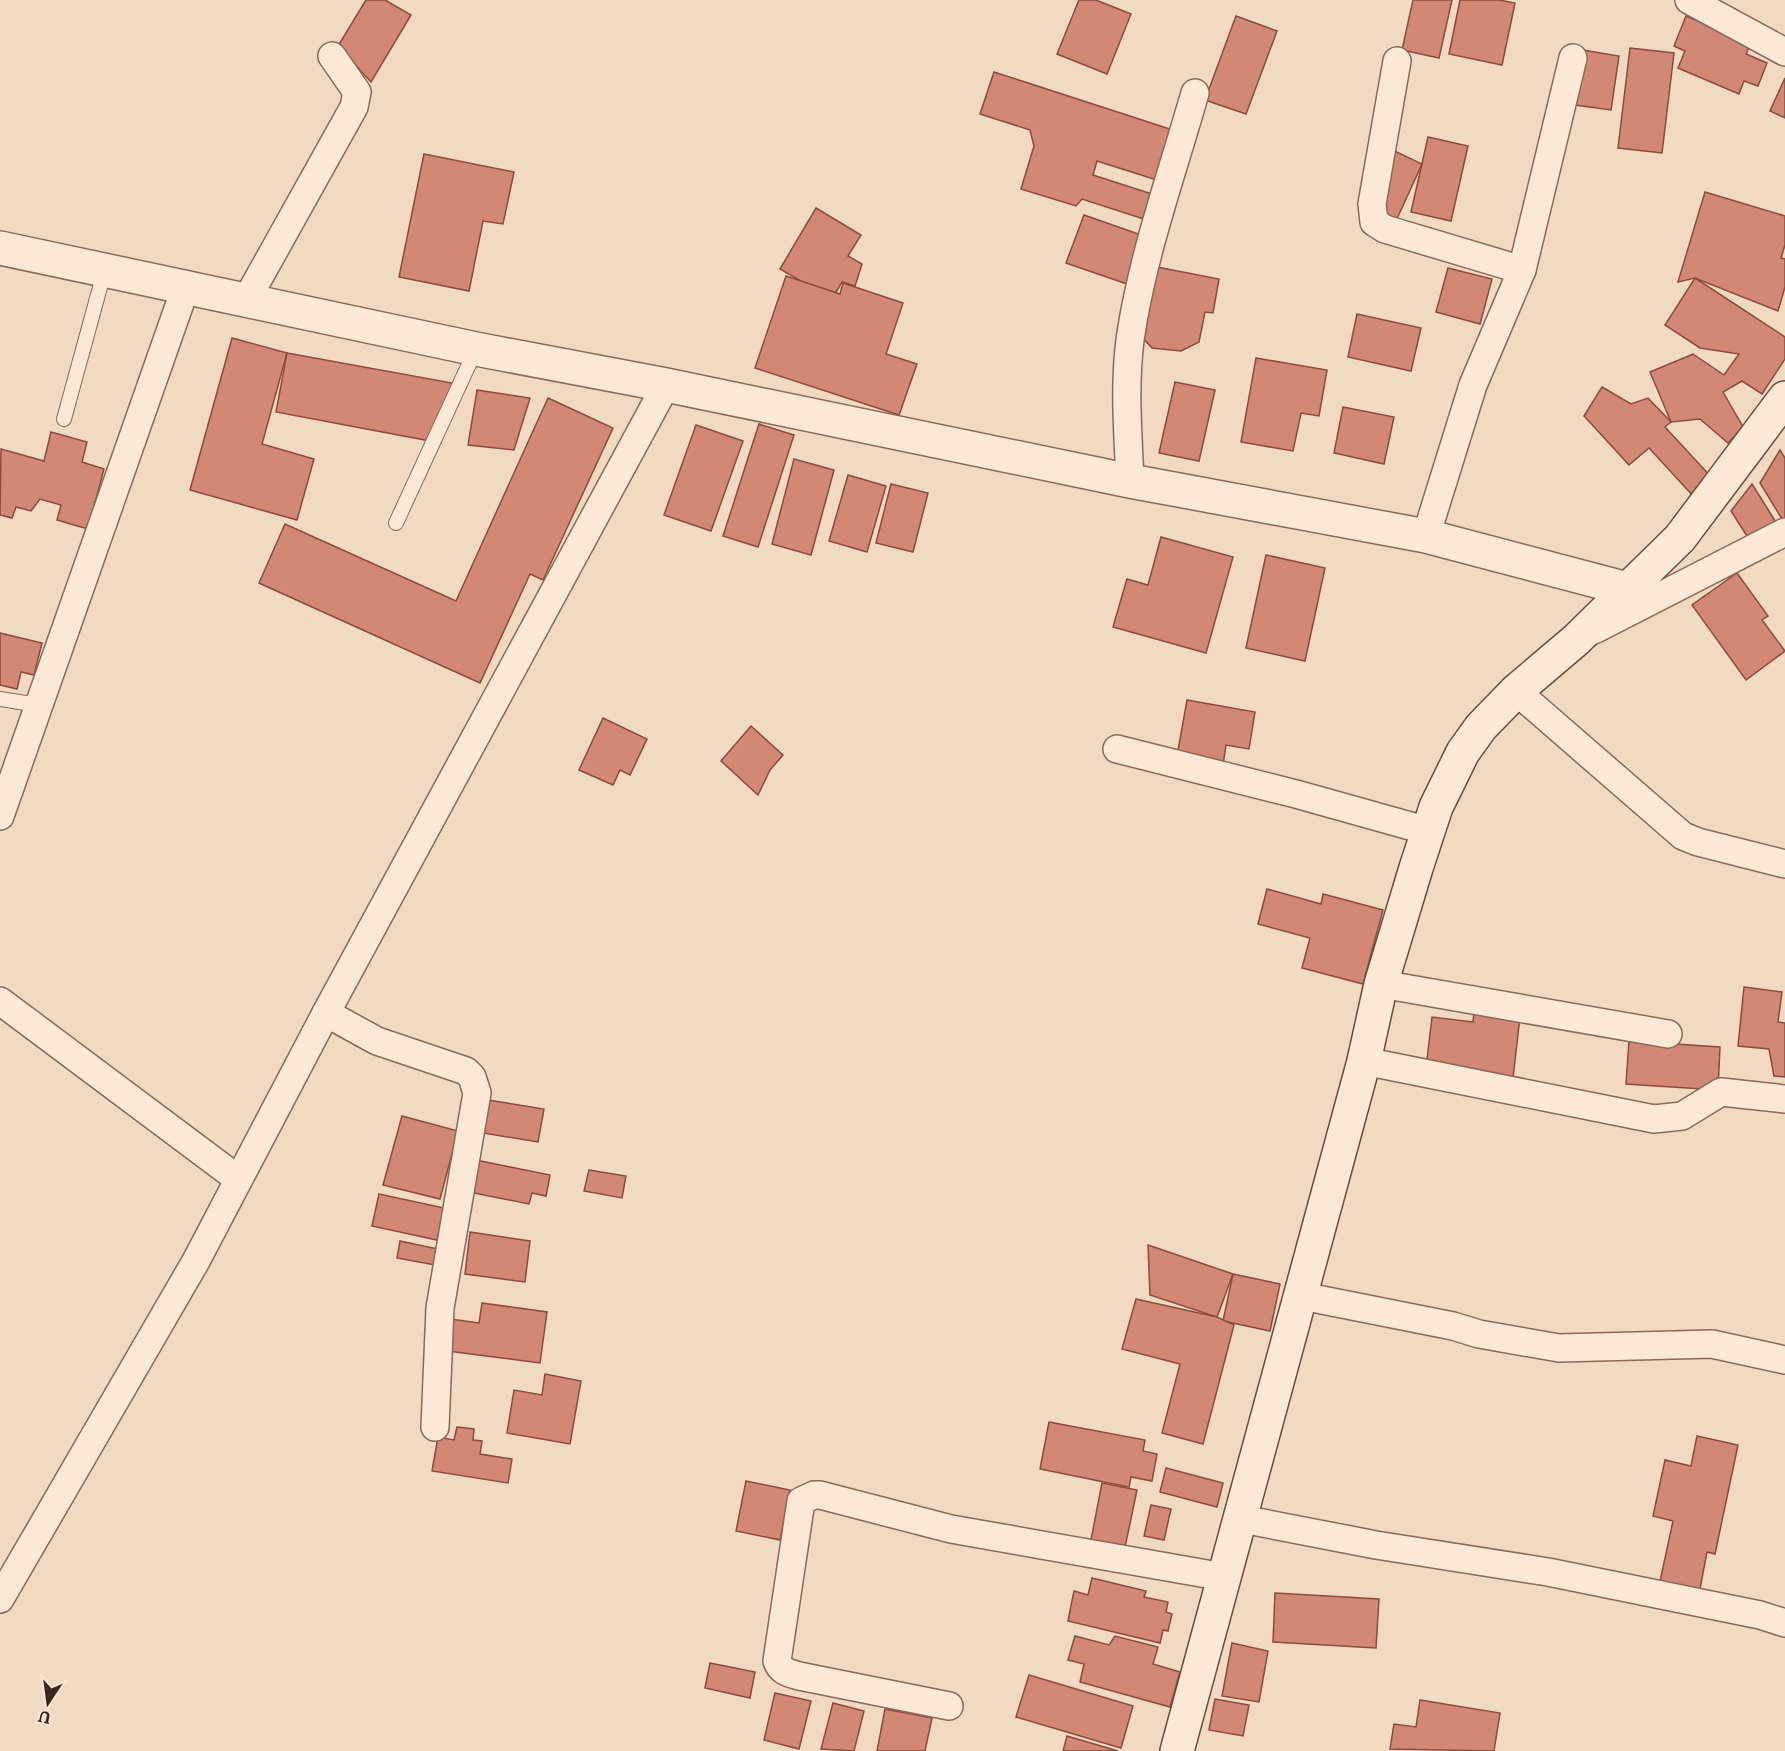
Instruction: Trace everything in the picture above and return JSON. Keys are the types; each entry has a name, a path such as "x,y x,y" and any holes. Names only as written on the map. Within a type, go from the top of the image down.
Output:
{"street":[{"path":"1689,0 1785,52"},
{"path":"247,299 354,107 357,92 332,56"},
{"path":"1426,536 1473,385 1522,270 1573,58"},
{"path":"1397,61 1372,204 1374,222 1385,229 1522,270"},
{"path":"1130,481 1126,390 1130,340 1142,280 1196,93"},
{"path":"0,248 105,269 184,289 247,299 476,350 666,385 1130,481 1426,536 1627,589"},
{"path":"0,816 184,289"},
{"path":"0,1599 190,1271 326,1013 666,385"},
{"path":"1178,1751 1302,1296 1364,1061 1381,984 1428,831 1463,752 1481,728 1516,691 1575,640 1680,538 1785,398"},
{"path":"1575,640 1785,532"},
{"path":"1516,691 1683,836 1698,842 1785,864"},
{"path":"1117,749 1296,794 1428,831"},
{"path":"1381,984 1668,1034"},
{"path":"0,1001 238,1179"},
{"path":"326,1013 377,1041 466,1071 472,1077 477,1093 440,1308 435,1427"},
{"path":"1364,1061 1654,1119 1682,1116 1720,1092 1785,1099"},
{"path":"1302,1296 1479,1334 1559,1348 1712,1344 1785,1360"},
{"path":"949,1706 798,1676 784,1671 779,1666 777,1661 799,1507 807,1497 820,1495 951,1529 1224,1577"},
{"path":"1242,1518 1376,1545 1548,1572 1785,1623"}],"lane":[{"path":"64,419 105,269"},
{"path":"396,523 476,350"},
{"path":"0,699 38,705"}],"building":[{"path":"366,0 385,0 411,15 371,82 338,46"},
{"path":"1079,0 1096,0 1131,14 1107,74 1057,54"},
{"path":"1413,0 1452,0 1439,58 1402,50"},
{"path":"1460,0 1499,0 1515,3 1502,65 1449,54"},
{"path":"1236,16 1277,31 1246,114 1205,100"},
{"path":"1686,16 1751,43 1746,54 1767,63 1758,86 1744,81 1739,94 1678,68 1685,51 1674,46"},
{"path":"1630,48 1674,53 1662,153 1618,148"},
{"path":"1583,50 1619,56 1611,110 1575,105"},
{"path":"994,72 1176,131 1160,181 1097,161 1093,175 1155,195 1147,220 1082,199 1076,206 1021,189 1034,146 1030,130 980,114"},
{"path":"1785,78 1785,118 1770,111"},
{"path":"1428,137 1468,146 1451,221 1411,212"},
{"path":"1382,145 1422,164 1395,223 1372,212"},
{"path":"424,154 514,172 503,224 483,221 469,291 399,277"},
{"path":"1705,192 1785,216 1785,245 1781,258 1785,259 1785,287 1778,311 1695,278 1678,282"},
{"path":"816,208 861,235 848,256 862,264 855,286 842,282 832,299 780,269"},
{"path":"1084,215 1144,236 1127,284 1066,263"},
{"path":"1157,267 1219,279 1213,313 1205,312 1199,342 1181,351 1152,348 1143,338"},
{"path":"1448,268 1492,279 1480,324 1436,312"},
{"path":"786,276 840,294 843,283 903,303 886,354 917,364 899,415 755,368"},
{"path":"1695,278 1785,337 1785,359 1762,394 1742,381 1723,392 1743,427 1728,443 1700,419 1671,422 1650,372 1693,354 1724,375 1739,354 1700,348 1665,325"},
{"path":"1357,314 1421,328 1411,371 1348,357"},
{"path":"232,338 287,353 262,444 314,459 297,520 190,490"},
{"path":"287,353 452,383 441,443 276,412"},
{"path":"1256,358 1327,370 1319,416 1301,413 1293,451 1241,442"},
{"path":"1175,382 1215,390 1199,461 1159,453"},
{"path":"1602,387 1631,404 1648,398 1671,422 1665,427 1713,479 1694,497 1649,448 1629,465 1584,416"},
{"path":"477,390 530,398 514,450 468,445"},
{"path":"548,398 613,428 543,580 530,574 480,683 259,583 285,524 456,601"},
{"path":"1343,407 1394,417 1384,464 1334,453"},
{"path":"759,424 794,435 758,547 723,536"},
{"path":"696,425 743,441 711,531 664,515"},
{"path":"51,432 87,442 82,462 104,469 88,529 57,520 61,505 40,499 31,511 16,507 12,518 0,515 1,449 44,461"},
{"path":"1780,450 1785,458 1785,524 1760,483"},
{"path":"794,459 834,470 811,555 772,544"},
{"path":"848,475 886,486 867,552 829,541"},
{"path":"891,484 928,493 913,552 876,543"},
{"path":"1752,484 1779,527 1752,544 1731,511"},
{"path":"1161,537 1233,557 1206,653 1113,627 1127,579 1148,585"},
{"path":"1266,555 1325,568 1305,661 1246,648"},
{"path":"1737,573 1768,616 1762,620 1785,651 1746,680 1692,605"},
{"path":"0,633 42,643 34,675 21,672 17,689 0,685"},
{"path":"1187,700 1255,712 1249,749 1226,745 1223,765 1177,756"},
{"path":"603,718 647,739 630,775 620,770 613,785 579,770"},
{"path":"751,726 783,755 770,770 758,795 721,761"},
{"path":"1267,889 1321,904 1323,894 1383,910 1363,984 1302,968 1310,938 1258,924"},
{"path":"1744,987 1782,992 1778,1022 1785,1023 1785,1077 1774,1076 1769,1049 1738,1046"},
{"path":"1474,1011 1520,1017 1513,1078 1426,1068 1432,1017 1473,1022"},
{"path":"1629,1041 1720,1047 1718,1090 1626,1084"},
{"path":"488,1100 544,1109 538,1142 483,1133"},
{"path":"402,1116 458,1131 440,1199 383,1185"},
{"path":"476,1160 550,1175 546,1196 532,1193 529,1204 469,1192"},
{"path":"589,1170 626,1176 622,1198 584,1191"},
{"path":"379,1194 444,1208 437,1240 372,1226"},
{"path":"470,1232 530,1241 525,1282 465,1274"},
{"path":"400,1241 438,1249 435,1265 397,1258"},
{"path":"1148,1245 1233,1274 1217,1317 1150,1295"},
{"path":"1233,1274 1280,1284 1270,1331 1223,1321"},
{"path":"1136,1299 1217,1317 1234,1325 1203,1444 1162,1433 1180,1364 1122,1349"},
{"path":"482,1303 547,1312 540,1363 448,1351 451,1319 479,1323"},
{"path":"545,1374 581,1381 570,1444 507,1433 514,1390 542,1395"},
{"path":"1049,1422 1145,1440 1143,1451 1157,1454 1152,1481 1131,1477 1129,1487 1040,1469"},
{"path":"457,1427 474,1429 473,1440 482,1441 480,1454 512,1459 508,1483 432,1471 438,1437 454,1440"},
{"path":"1697,1436 1738,1445 1715,1554 1707,1552 1699,1594 1659,1586 1673,1521 1653,1516 1665,1460 1691,1466"},
{"path":"1166,1468 1223,1483 1217,1507 1160,1492"},
{"path":"746,1481 790,1490 780,1540 736,1531"},
{"path":"1102,1483 1137,1490 1125,1547 1091,1540"},
{"path":"1151,1505 1171,1509 1164,1540 1144,1536"},
{"path":"1092,1578 1146,1591 1144,1597 1168,1602 1166,1612 1172,1614 1168,1631 1163,1630 1160,1643 1068,1621 1074,1591 1088,1595"},
{"path":"1275,1593 1379,1599 1376,1648 1273,1642"},
{"path":"1075,1636 1109,1645 1115,1636 1158,1647 1153,1664 1180,1672 1170,1707 1080,1682 1084,1664 1068,1660"},
{"path":"1232,1643 1268,1651 1259,1702 1222,1696"},
{"path":"710,1663 755,1672 750,1698 705,1688"},
{"path":"1029,1675 1133,1706 1121,1748 1016,1717"},
{"path":"775,1693 811,1701 799,1749 764,1740"},
{"path":"1215,1699 1249,1705 1243,1736 1209,1730"},
{"path":"1420,1700 1500,1713 1494,1751 1390,1749 1394,1724 1416,1727"},
{"path":"833,1703 864,1711 854,1751 821,1749"},
{"path":"885,1709 932,1718 925,1751 877,1751"},
{"path":"1067,1736 1118,1751 1063,1751"}]}
